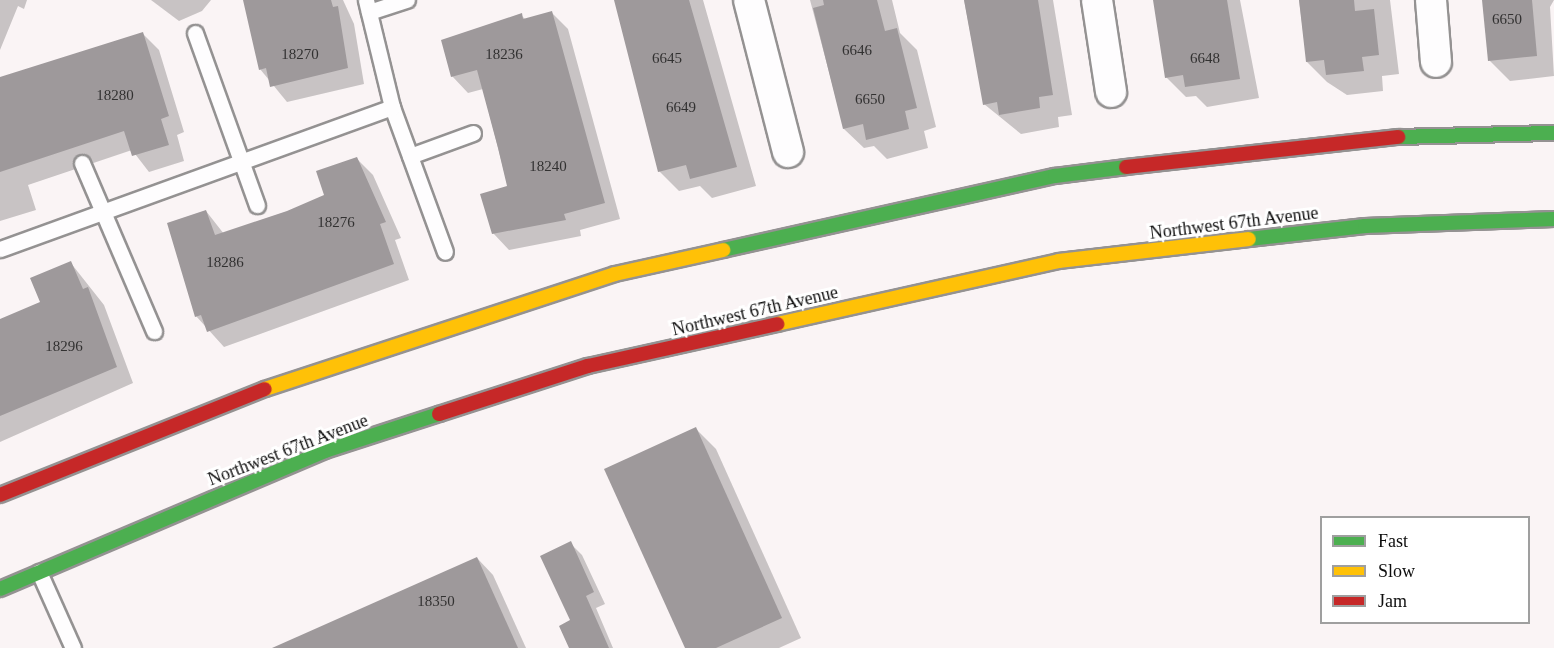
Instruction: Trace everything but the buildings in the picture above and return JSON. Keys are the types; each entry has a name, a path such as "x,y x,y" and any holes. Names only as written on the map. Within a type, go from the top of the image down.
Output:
{"main road":[{"path":"0,495 300,375 615,274 1054,176 1320,143 1447,133 1554,133"},
{"name":"Northwest 67th Avenue","path":"0,589 325,451 588,366 1059,261 1365,226 1554,219"}],"street":[{"path":"749,0 788,152"},
{"path":"1097,0 1112,92"},
{"path":"1431,0 1436,62"}],"lane":[{"path":"407,0 368,6 392,107 445,252"},
{"path":"195,33 257,205"},
{"path":"0,249 392,107"},
{"path":"410,156 473,133"},
{"path":"82,163 154,332"},
{"path":"39,572 73,648"}],"traffic: fast":[{"path":"1398,137 1554,133"},
{"path":"723,250 1055,176 1126,167"},
{"path":"1249,239 1365,226 1554,219"},
{"path":"0,589 325,451 439,414"}],"traffic: slow":[{"path":"777,324 1059,261 1249,239"},
{"path":"265,389 615,274 723,250"}],"traffic: jam":[{"path":"1126,167 1398,137"},
{"path":"439,414 588,366 777,324"},
{"path":"0,495 265,389"}]}
